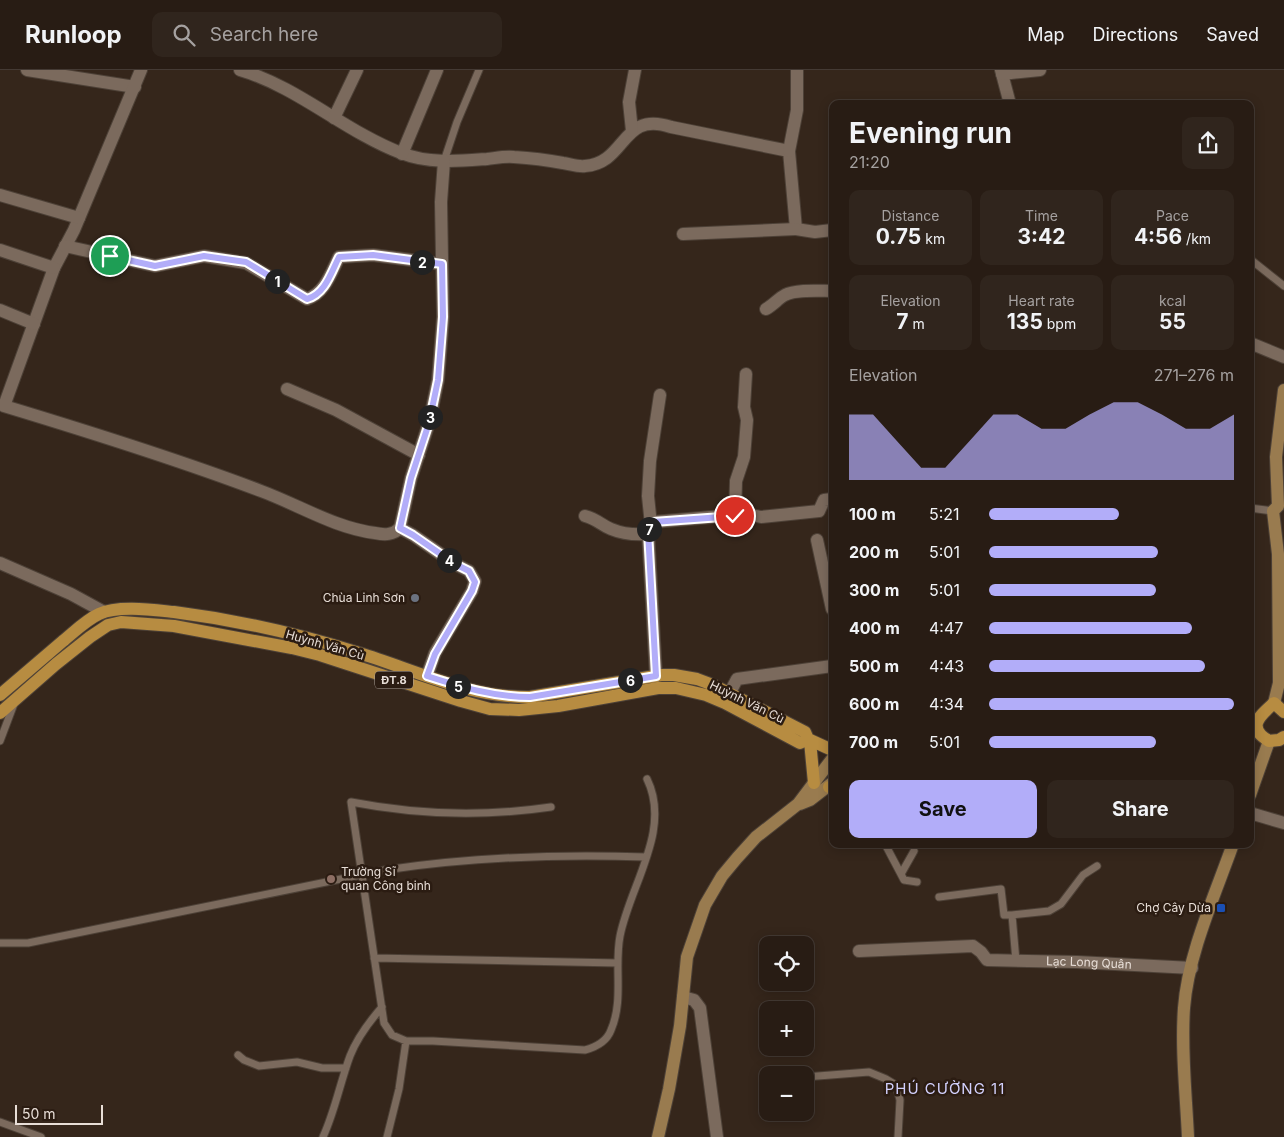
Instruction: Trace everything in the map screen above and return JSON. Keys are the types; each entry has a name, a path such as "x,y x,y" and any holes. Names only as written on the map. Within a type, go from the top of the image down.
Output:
{"main road":[{"path":"1284,390 1282,427 1276,457 1278,506 1273,511 1281,554 1279,708 1262,713 1254,720 1259,732 1269,741 1279,740 1284,737"},
{"path":"0,695 92,618 104,612 165,611 198,615 307,638 361,653 480,692 510,697 530,697 656,676 686,676 713,685 727,698 805,732 809,740 814,783"},
{"path":"104,612 121,622"},
{"name":"Huỳnh Văn Cù","path":"0,713 90,637 108,625 121,622 174,626 292,648 320,655 460,702 490,709 519,710 558,706 668,687 727,698"},
{"path":"809,740 829,749"},
{"path":"1254,784 1269,741"},
{"path":"658,1137 669,1089 687,958 704,905 722,876 756,837 798,804 829,763"},
{"path":"798,804 810,800 829,787"},
{"path":"1188,1137 1184,1008 1198,943 1232,848"}],"street":[{"path":"27,70 135,87"},
{"path":"141,70 80,218 54,268 1,409 120,442 262,491 356,530 388,534 396,533 400,528 411,478 429,423 438,380 443,317 441,202 444,161"},
{"path":"240,70 261,76 355,131 402,154 435,161 512,157 585,166 605,160 620,146 632,130 646,124 659,123 789,152"},
{"path":"334,118 356,70"},
{"path":"402,154 437,70"},
{"path":"632,130 629,102 635,70"},
{"path":"796,229 789,152 796,110 797,70"},
{"path":"1009,100 1002,72 1040,70"},
{"path":"0,196 80,218"},
{"path":"684,234 796,229 815,232 829,230"},
{"path":"65,246 155,266 204,256 246,262 307,299 316,296 324,287 339,257 373,255 442,264"},
{"path":"0,250 54,268"},
{"path":"766,309 784,295 793,292 829,291"},
{"path":"0,310 34,324"},
{"path":"1254,346 1284,357"},
{"path":"735,516 736,481 744,457 747,420 744,407 746,374"},
{"path":"287,389 336,410 419,455"},
{"path":"656,676 648,496 650,461 660,395"},
{"path":"649,530 653,522 748,514 761,517 819,511 824,500 829,500"},
{"path":"585,516 596,518 610,529 625,533 649,530"},
{"path":"400,528 469,571 475,582 472,591 435,654 427,676"},
{"path":"817,540 829,595"},
{"path":"0,563 71,594 104,612"},
{"path":"727,698 736,680 829,666"},
{"path":"1254,814 1284,823"},
{"name":"Lạc Long Quân","path":"859,951 973,946 987,960 1077,962 1192,968"},
{"path":"683,997 694,1000 700,1008 717,1137"}],"lane":[{"path":"444,161 457,122 479,70"},
{"path":"1254,263 1284,286"},
{"path":"1254,509 1273,511"},
{"path":"0,741 16,700"},
{"path":"551,807 497,813 443,814 351,802 384,1023 388,1032 396,1038 406,1041 585,1050 602,1042 612,1028 618,999 618,963 623,922 654,830 656,812 654,795 647,779"},
{"path":"886,848 904,880 917,882"},
{"path":"901,874 914,851"},
{"path":"0,943 28,943 361,875 439,862 558,855 646,857"},
{"path":"939,896 1000,889 1004,915 1049,911 1061,904 1082,875 1096,866"},
{"path":"1012,915 1016,961"},
{"path":"374,958 618,963"},
{"path":"323,1137 351,1055 364,1029 382,1007"},
{"path":"387,1137 399,1089 406,1041"},
{"path":"238,1055 258,1066 298,1062 322,1068 346,1068"},
{"path":"814,1076 869,1072 896,1085 900,1100 898,1137"},
{"path":"0,1122 41,1137"}],"place":[{"name":"Chùa Linh Sơn","path":"415,598"},
{"name":"Trường Sĩ quan Công binh","path":"331,879"},
{"name":"Chợ Cây Dừa","path":"1221,908"}],"district":[{"name":"PHÚ CƯỜNG 11","path":"945,1089"}],"route":[{"path":"110,256 155,266 204,256 246,262 307,299 316,296 324,287 339,257 373,255 442,264 443,317 438,380 429,423 411,478 400,528 469,571 475,582 472,591 435,654 427,676 461,687 510,697 530,697 656,676 648,531 653,522 735,516"}]}
